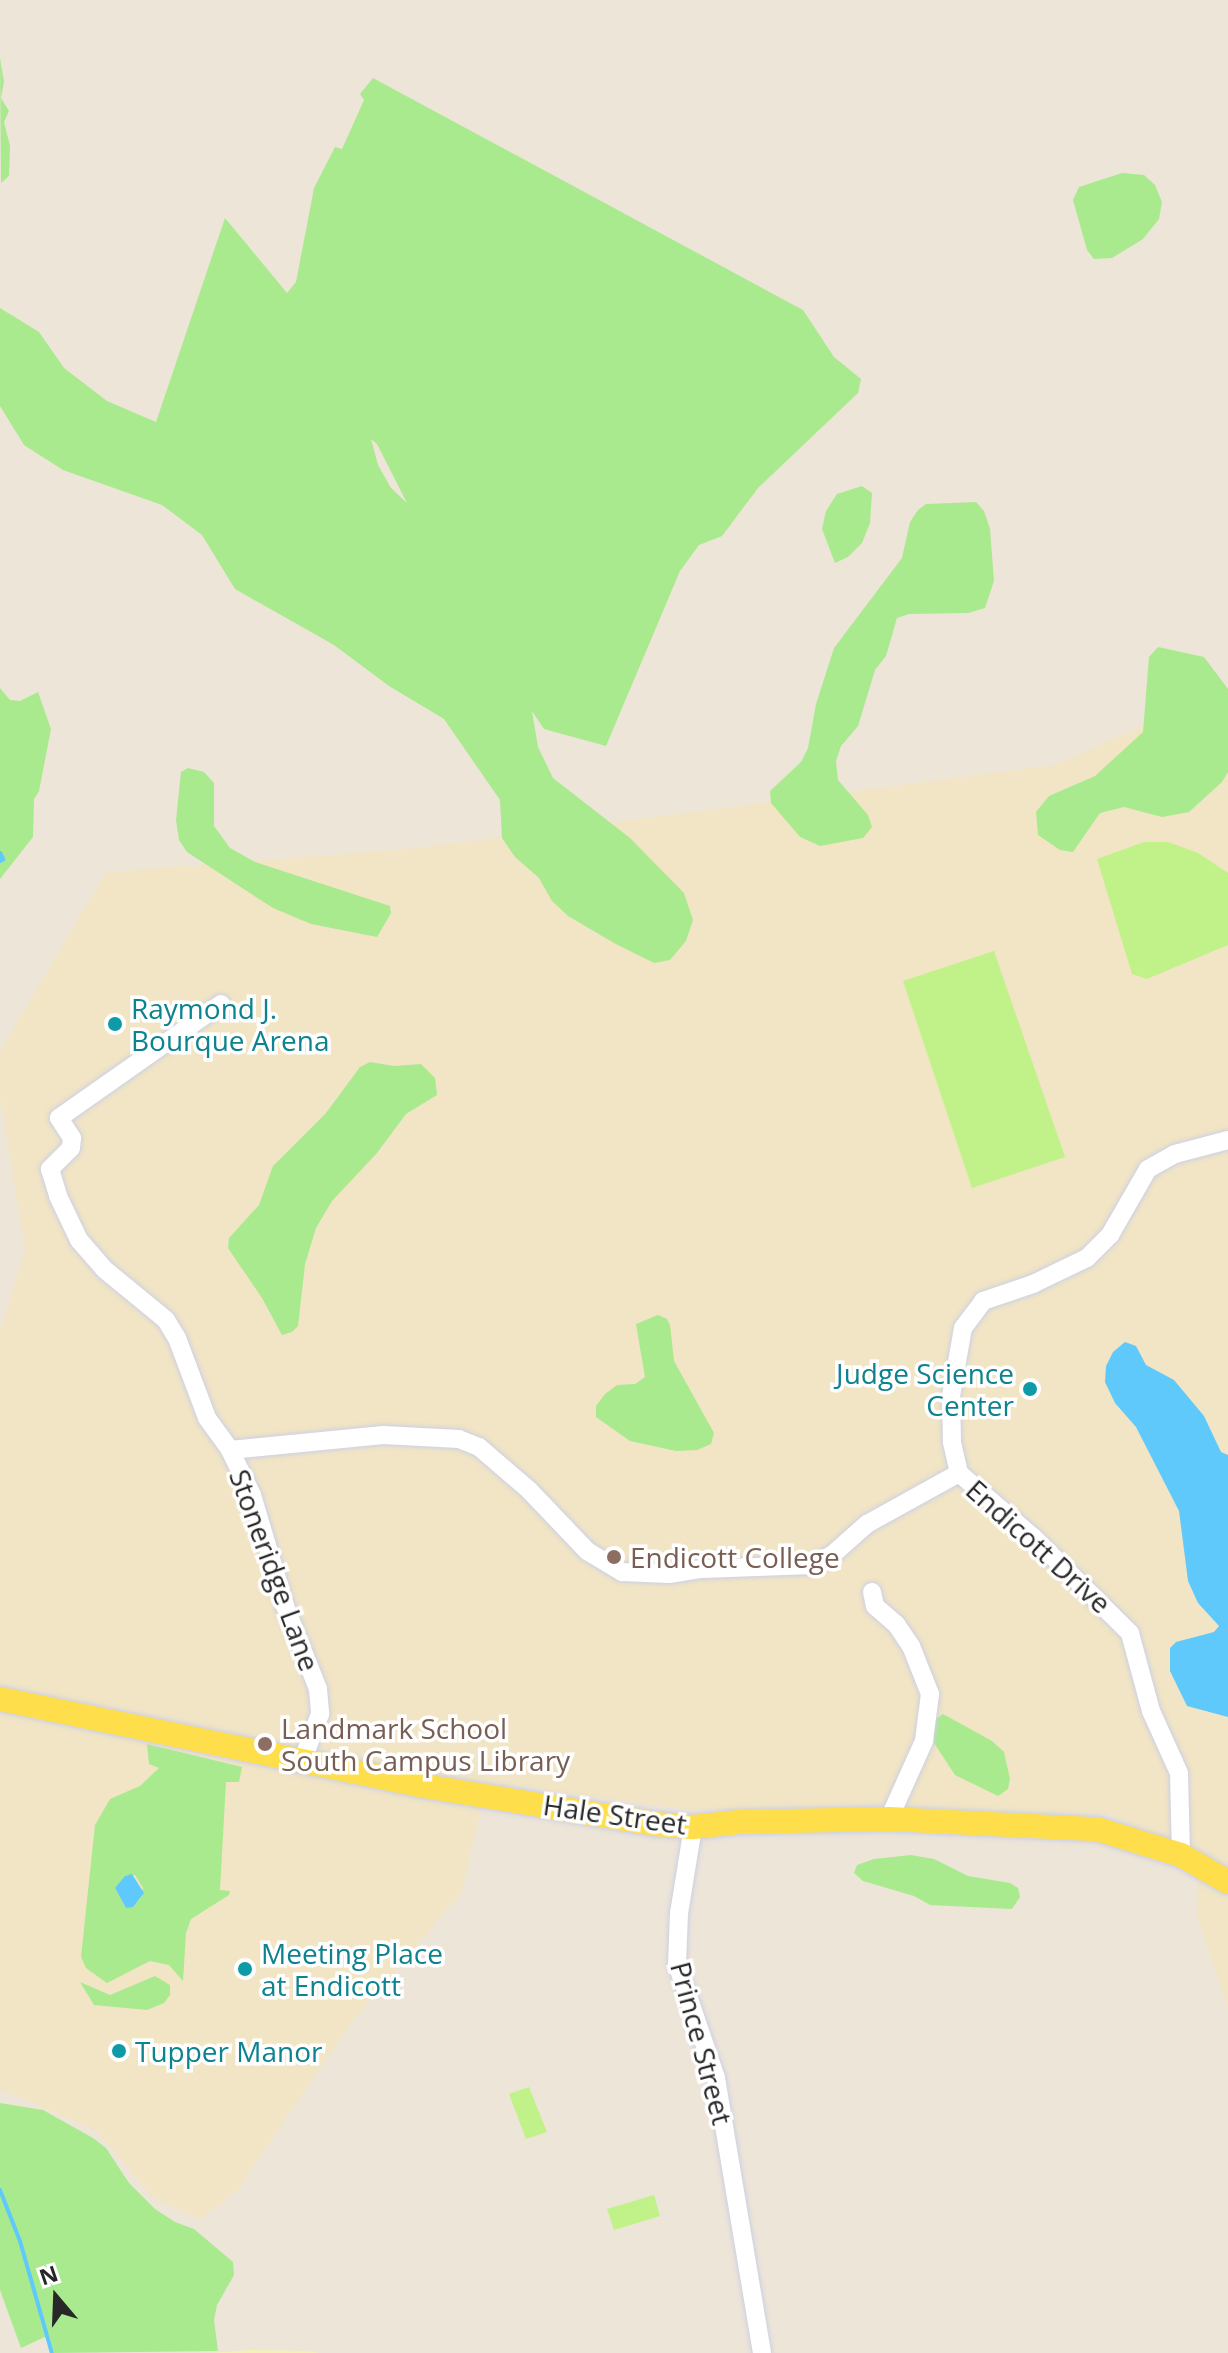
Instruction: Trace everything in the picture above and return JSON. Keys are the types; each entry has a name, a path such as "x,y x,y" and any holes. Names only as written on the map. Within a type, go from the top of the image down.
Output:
{"main road":[{"name":"Hale Street","path":"0,1699 418,1785 655,1824 693,1827 739,1822 889,1819 1097,1829 1181,1855 1228,1882"}],"street":[{"name":"Stoneridge Lane","path":"221,1004 59,1118 72,1138 71,1148 50,1169 58,1196 79,1240 104,1269 166,1320 177,1338 207,1418 230,1450 252,1495 285,1606 318,1689 320,1714 302,1762"},
{"name":"Endicott Drive","path":"1181,1855 1179,1773 1151,1711 1130,1633 1034,1538 959,1473 952,1442 951,1396 957,1347 971,1312 983,1301 1033,1284 1087,1258 1110,1235 1148,1169 1175,1154 1228,1140"},
{"path":"230,1450 383,1435 459,1439 479,1447 529,1490 587,1551 622,1572 669,1574 702,1569 812,1565 832,1555 867,1524 959,1473"},
{"path":"872,1592 875,1606 896,1624 911,1646 930,1694 924,1741 889,1819"},
{"name":"Prince Street","path":"693,1827 676,1941 677,1964 716,2078 762,2353"}],"shaded area":[{"name":"Endicott College","path":"1228,687 1228,2009 1197,1916 1199,1876 1112,1814 691,1810 487,1782 462,1892 348,2027 238,2190 200,2220 152,2197 97,2131 0,2089 0,1332 25,1248 0,1096 0,1051 106,872 407,849 1055,765"}],"green space":[{"path":"0,58 4,82 1,98 9,111 4,122 10,146 9,176 1,183"},
{"path":"373,78 803,310 834,357 861,379 858,393 758,488 722,536 699,545 680,571 606,746 544,729 532,711 538,747 553,778 630,838 684,893 693,920 686,941 670,960 654,963 614,943 568,916 552,901 539,878 515,857 502,838 500,800 444,719 389,686 334,645 235,589 202,535 162,505 63,470 24,445 0,406 0,308 39,332 64,368 107,401 156,422 225,218 287,293 296,282 314,188 335,147 342,149 364,100 360,94","holes":["371,439 377,444 407,503 391,488 378,465"]},
{"path":"1122,173 1144,175 1155,185 1162,202 1159,219 1143,239 1112,258 1094,259 1087,250 1073,200 1079,187"},
{"path":"862,486 872,493 870,523 862,543 848,557 835,563 822,529 826,511 837,494"},
{"path":"976,502 984,511 990,529 994,581 985,608 968,613 909,614 897,618 886,656 875,670 858,726 841,746 836,761 838,780 868,815 872,827 863,838 820,846 800,837 771,803 770,791 801,762 808,748 816,704 834,648 902,558 910,522 918,510 926,504"},
{"path":"1158,647 1204,657 1228,689 1228,772 1222,782 1189,812 1162,817 1124,807 1100,813 1073,852 1060,850 1038,835 1036,812 1049,796 1095,776 1143,732 1149,657"},
{"path":"0,688 10,700 20,701 38,692 51,729 39,791 34,799 33,837 0,879"},
{"path":"188,768 204,772 214,783 214,826 230,848 255,862 390,906 391,913 377,937 311,924 273,908 187,852 179,840 176,820 181,772"},
{"path":"1144,842 1168,842 1198,853 1228,873 1228,945 1147,979 1132,974 1097,859"},
{"path":"994,951 1065,1157 972,1188 903,981"},
{"path":"370,1062 394,1066 421,1064 435,1078 437,1095 406,1114 377,1153 332,1201 316,1228 305,1264 298,1326 282,1335 262,1298 228,1248 229,1238 259,1205 273,1166 326,1113 360,1067"},
{"path":"658,1315 667,1319 670,1325 674,1361 714,1433 711,1444 697,1450 676,1451 630,1441 596,1417 596,1406 605,1394 617,1385 635,1384 645,1377 636,1324"},
{"path":"943,1714 992,1741 1004,1752 1010,1779 1008,1789 998,1796 955,1775 934,1743 934,1720"},
{"path":"147,1744 242,1767 239,1782 226,1782 220,1890 230,1891 229,1895 191,1919 186,1933 183,1981 169,1965 150,1961 107,1983 86,1968 81,1957 95,1825 110,1799 140,1786 159,1768 149,1764","holes":["127,1875 135,1875 143,1888 140,1899 126,1908 115,1888"]},
{"path":"911,1855 934,1859 968,1876 1010,1883 1018,1888 1020,1897 1012,1909 930,1905 914,1896 863,1881 854,1873 857,1865 874,1859"},
{"path":"155,1976 170,1985 170,1995 164,2003 147,2010 94,2005 80,1982 110,1995"},
{"path":"529,2087 547,2132 526,2139 509,2094"},
{"path":"0,2103 43,2110 93,2138 106,2148 129,2183 155,2209 175,2222 194,2229 233,2262 234,2275 217,2305 214,2320 218,2351 54,2353 49,2335 21,2348 0,2290"},
{"path":"654,2195 660,2216 614,2230 607,2209"}],"sand":[{"path":"308,2351 319,2353 209,2353"}],"water":[{"path":"1125,1342 1136,1346 1146,1365 1174,1380 1204,1416 1221,1452 1228,1455 1228,1717 1187,1706 1170,1671 1170,1648 1176,1642 1214,1632 1219,1626 1198,1603 1188,1581 1179,1511 1136,1427 1115,1403 1105,1382 1106,1366 1113,1352"},
{"path":"132,1874 144,1893 133,1907 126,1908 115,1888 125,1876"}],"waterway":[{"path":"0,853 3,859 0,861"},
{"path":"0,2190 20,2241 52,2353"}],"place":[{"name":"Raymond J. Bourque Arena","path":"115,1024"},
{"name":"Judge Science Center","path":"1030,1389"},
{"name":"Endicott College","path":"614,1557"},
{"name":"Landmark School South Campus Library","path":"265,1744"},
{"name":"Meeting Place at Endicott","path":"245,1969"},
{"name":"Tupper Manor","path":"119,2051"}]}
